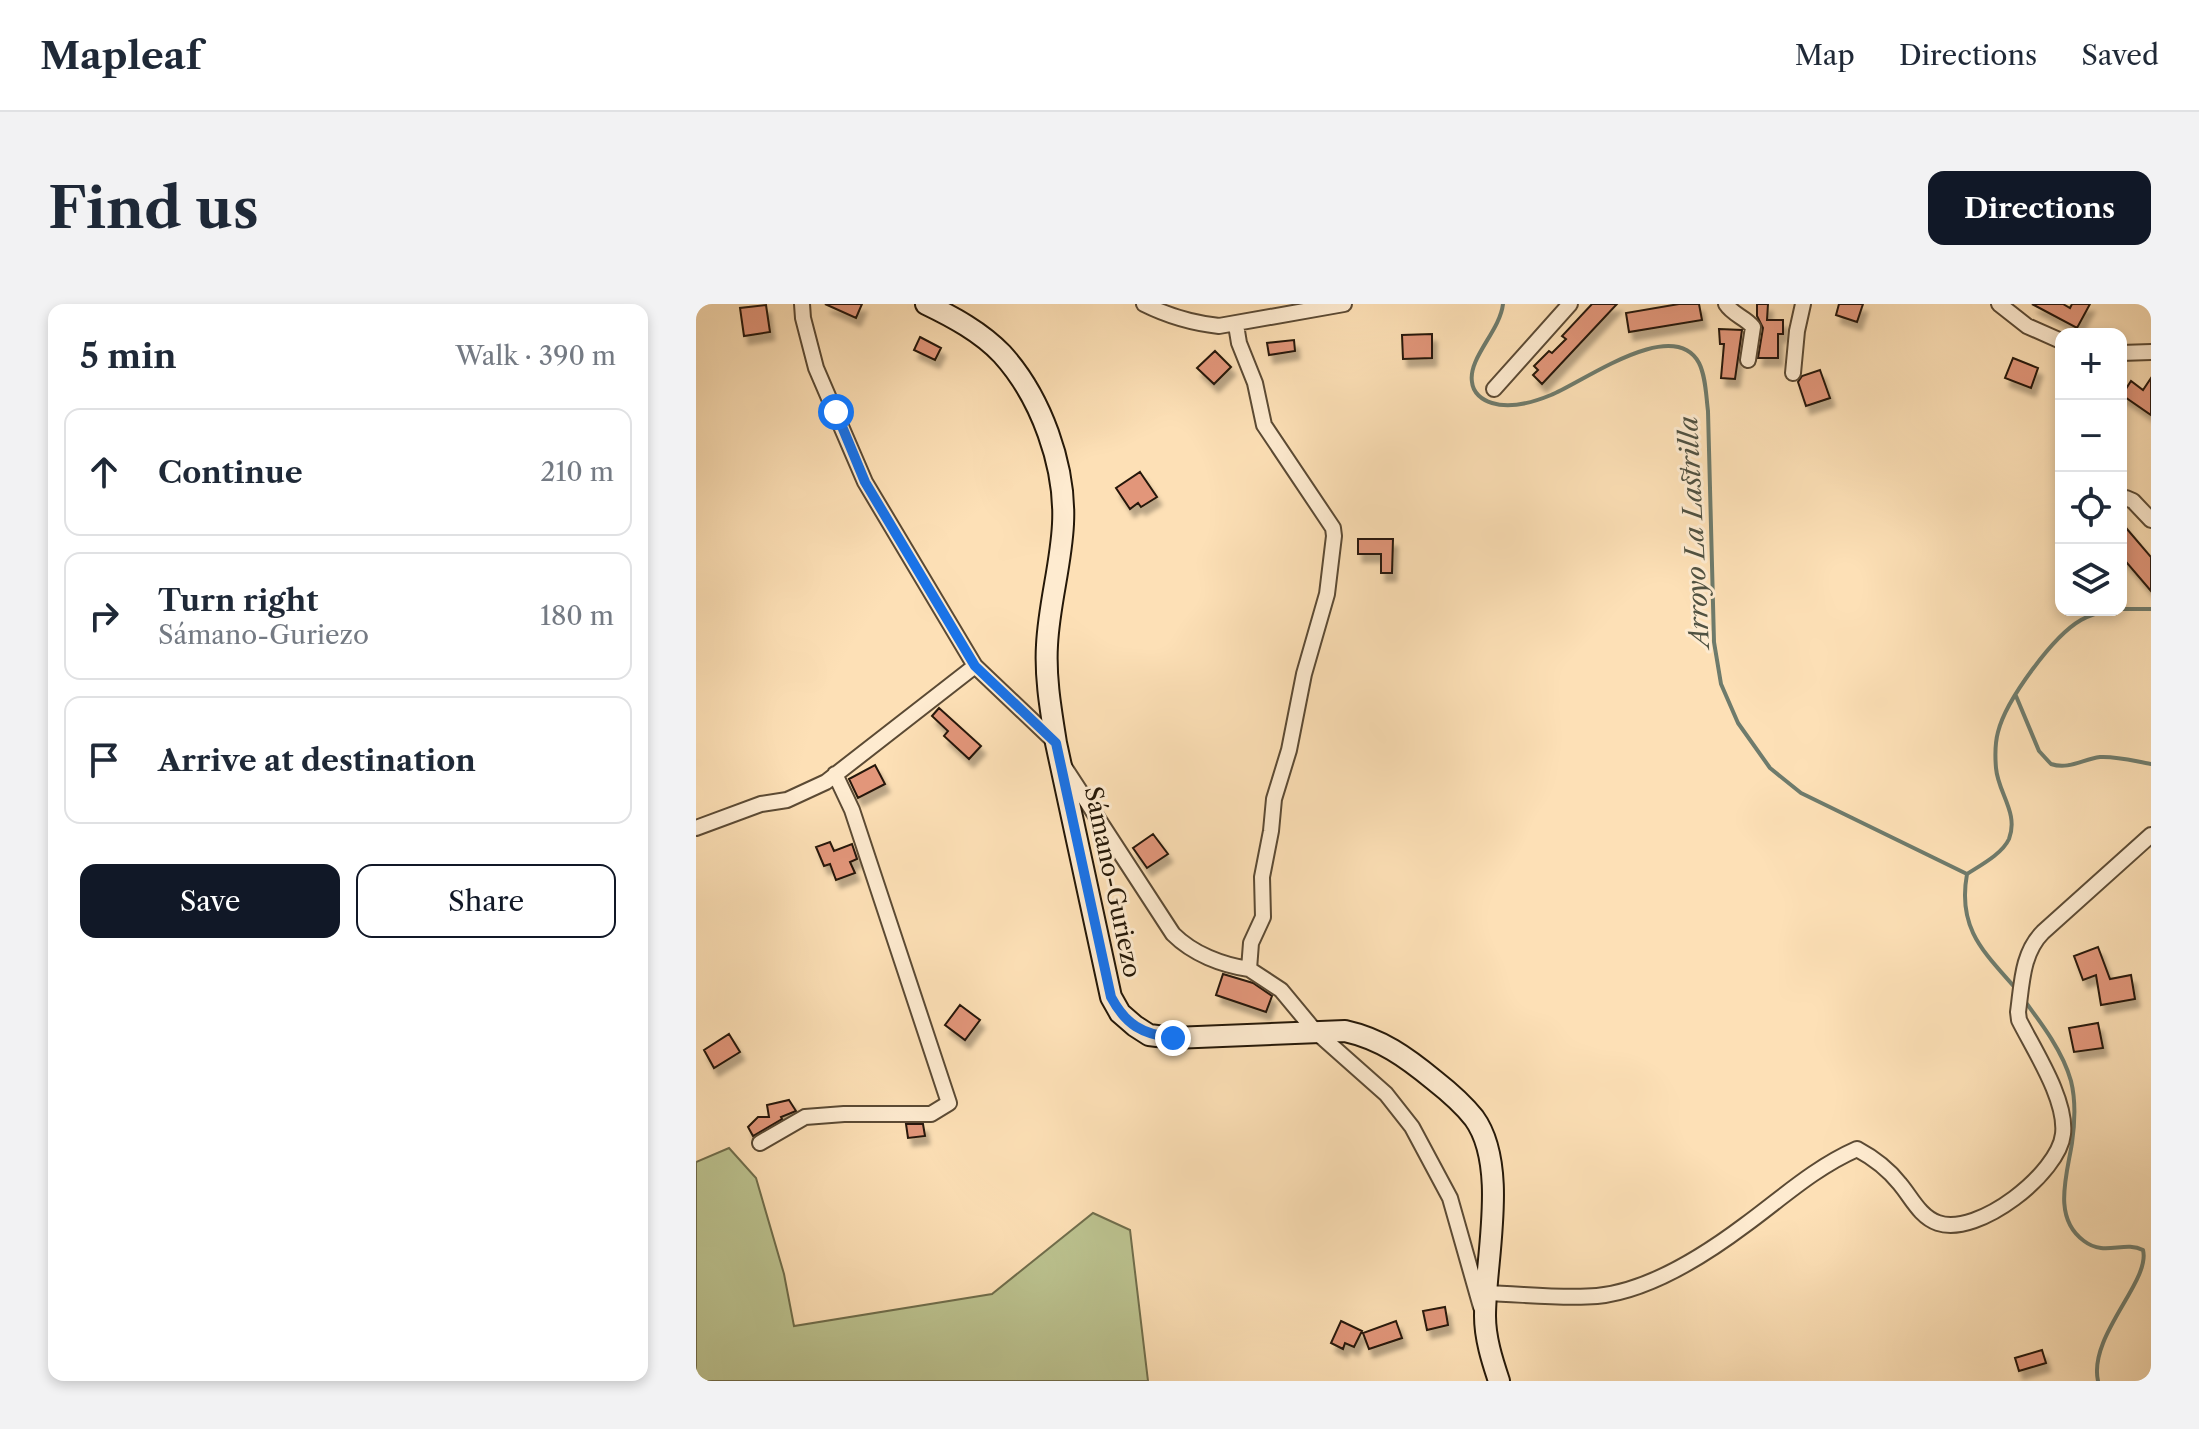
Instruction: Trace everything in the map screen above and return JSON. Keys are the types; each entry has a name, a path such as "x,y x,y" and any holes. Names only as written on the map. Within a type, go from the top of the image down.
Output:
{"street":[{"path":"802,304 816,368 865,482 975,666 1058,752 1106,834 1173,934 1185,946 1208,958 1249,969 1281,990 1315,1031 1386,1094 1412,1127 1450,1198 1486,1323"},
{"name":"Sámano-Guriezo","path":"926,304 977,333 1000,352 1033,400 1056,462 1063,523 1046,648 1058,752 1111,997 1120,1013 1149,1035 1173,1038 1345,1031 1369,1036 1387,1045 1444,1088 1475,1120 1485,1143 1490,1167 1493,1207 1486,1323 1499,1381"},
{"path":"1144,304 1166,315 1199,324 1236,325 1344,304"},
{"path":"1494,389 1570,304"},
{"path":"1726,304 1732,312 1745,317 1753,327 1748,360"},
{"path":"1793,373 1803,304"},
{"path":"1999,304 2027,326 2055,338"},
{"path":"1236,325 1239,343 1255,383 1264,425 1333,528 1334,536 1327,594 1274,799 1262,877 1263,917 1251,943 1249,969"},
{"path":"2127,353 2151,352"},
{"path":"2127,498 2151,520"},
{"path":"696,828 761,804 806,793 872,748 975,666"},
{"path":"760,1143 805,1117 931,1114 949,1103 890,933 852,810 835,774"},
{"path":"1486,1293 1599,1296 1647,1283 1678,1269 1743,1227 1820,1168 1857,1149 1899,1182 1927,1217 1939,1224 1974,1223 1998,1211 2043,1170 2055,1154 2063,1135 2057,1100 2018,1012 2027,954 2033,942 2151,835"}],"green space":[{"path":"729,1148 756,1178 784,1274 794,1326 992,1294 1093,1213 1130,1230 1148,1381 696,1381 696,1162"}],"building":[{"path":"825,304 862,304 856,318"},
{"path":"1592,304 1617,304 1542,384 1533,375 1538,370 1534,366 1566,339 1562,336"},
{"path":"1679,304 1699,304 1702,320 1629,332 1626,313"},
{"path":"1757,304 1768,304 1767,320 1783,320 1783,334 1778,334 1778,358 1758,358 1763,328 1757,316"},
{"path":"1839,304 1863,304 1857,322 1836,315"},
{"path":"2032,304 2063,304 2070,308 2072,304 2090,304 2077,328"},
{"path":"766,305 770,332 744,336 740,308"},
{"path":"1719,329 1742,330 1735,379 1721,378 1724,344 1720,344"},
{"path":"1432,334 1432,358 1403,359 1402,335"},
{"path":"920,337 941,348 935,360 914,350"},
{"path":"1294,340 1295,351 1269,355 1267,343"},
{"path":"1215,351 1231,367 1214,384 1197,368"},
{"path":"2013,358 2038,368 2031,388 2005,378"},
{"path":"1820,370 1830,398 1806,406 1798,382 1802,376"},
{"path":"2151,378 2151,415 2127,398 2127,387 2131,381 2143,390"},
{"path":"1140,472 1157,497 1141,507 1138,503 1130,509 1116,488"},
{"path":"2127,529 2151,557 2151,591 2127,563"},
{"path":"1358,539 1393,539 1392,573 1381,573 1381,554 1358,554"},
{"path":"939,708 981,746 969,759 944,736 948,731 932,716"},
{"path":"875,765 885,784 858,798 849,779"},
{"path":"1153,834 1168,854 1147,868 1133,848"},
{"path":"830,842 834,851 852,844 857,859 850,862 855,873 836,880 830,864 824,866 816,847"},
{"path":"2098,947 2110,979 2131,975 2135,999 2101,1005 2096,975 2083,980 2074,956"},
{"path":"1223,974 1253,983 1272,996 1266,1012 1216,995"},
{"path":"960,1005 980,1020 965,1040 945,1025"},
{"path":"2098,1023 2103,1048 2074,1052 2069,1028"},
{"path":"729,1034 740,1052 714,1068 704,1050"},
{"path":"789,1100 796,1111 753,1136 748,1127 758,1117 769,1117 767,1105"},
{"path":"906,1124 923,1124 925,1136 908,1138"},
{"path":"1445,1307 1448,1325 1427,1330 1423,1311"},
{"path":"1341,1321 1362,1331 1354,1347 1345,1343 1343,1349 1331,1343"},
{"path":"1396,1321 1402,1338 1369,1349 1363,1333"},
{"path":"2042,1350 2046,1363 2019,1371 2015,1358"}],"waterway":[{"name":"Arroyo La Lastrilla","path":"1503,304 1472,373 1476,393 1492,403 1515,405 1537,400 1627,356 1649,349 1669,346 1686,350 1699,363 1708,411 1714,642 1721,684 1738,723 1770,768 1801,793 1967,874"},
{"path":"2127,609 2151,609"},
{"path":"1967,874 1996,854 2009,839 2010,812 1998,777 1995,754 1998,732 2010,703 2057,640 2091,616"},
{"path":"2016,696 2039,751 2051,764 2070,765 2106,757 2151,764"},
{"name":"Arroyo La Lastrilla","path":"1967,874 1965,893 1970,925 1984,951 2017,990"},
{"name":"Arroyo La Lastrilla","path":"2024,1000 2057,1049 2073,1089 2074,1127 2064,1195 2068,1220 2074,1231 2092,1246 2136,1247 2143,1250 2138,1277 2102,1346 2097,1364 2098,1381"}],"route":[{"path":"836,412 865,482 975,666 1056,743 1111,997 1120,1013 1135,1026 1149,1035 1173,1038"}]}
